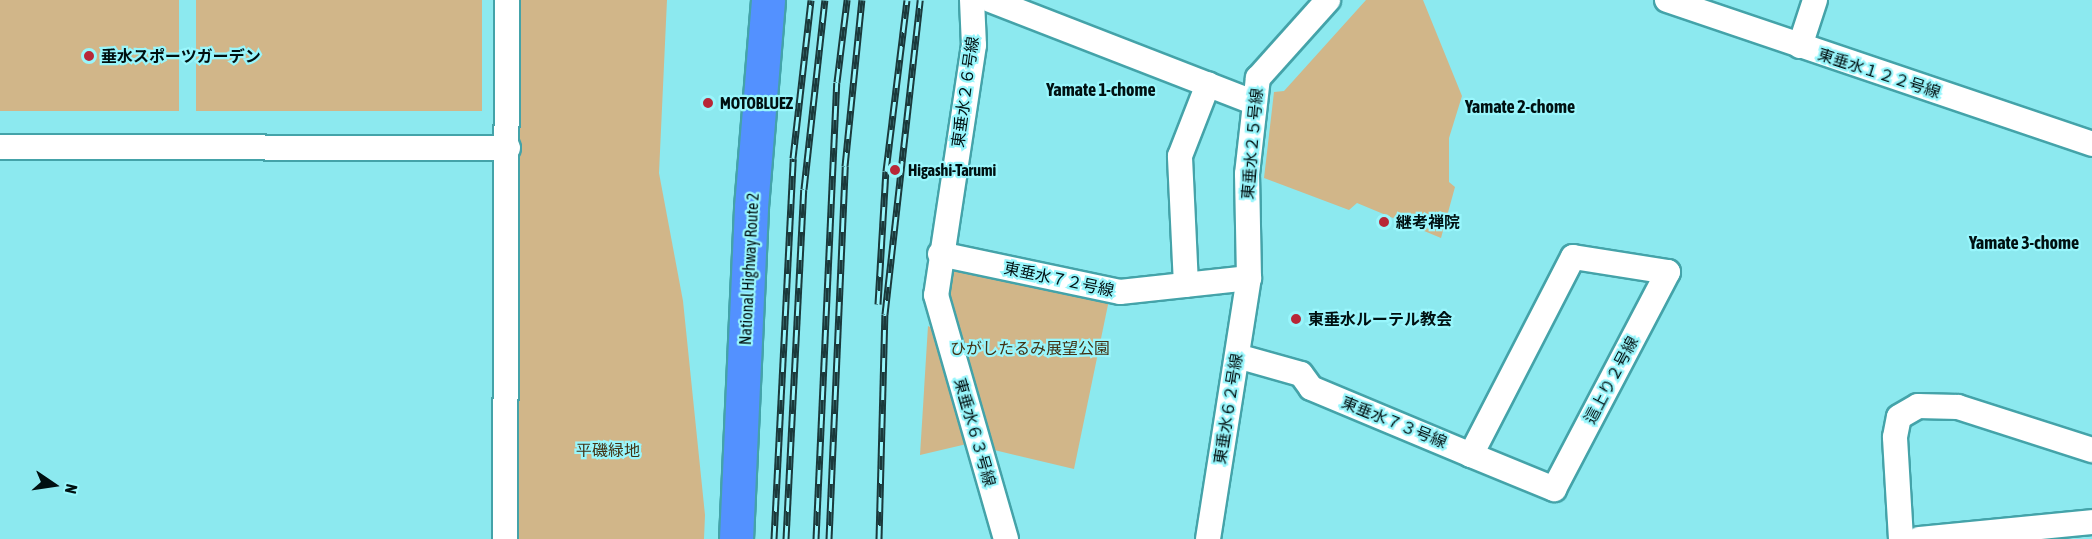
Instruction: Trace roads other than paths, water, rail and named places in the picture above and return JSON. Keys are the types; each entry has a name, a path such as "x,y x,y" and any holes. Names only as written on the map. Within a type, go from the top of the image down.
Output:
{"highway":[{"name":"National Highway Route 2","path":"736,539 751,207 768,0"}],"street":[{"path":"505,539 507,0"},
{"name":"東垂水２６号線","path":"940,254 974,45 972,0"},
{"path":"990,0 1254,102"},
{"name":"東垂水２５号線","path":"1249,278 1246,174 1258,78 1328,0"},
{"name":"東垂水１２２号線","path":"1667,0 2092,144"},
{"path":"1800,46 1815,0"},
{"path":"1186,285 1180,156 1208,84"},
{"path":"0,147 508,148"},
{"name":"東垂水７２号線","path":"940,254 1120,292 1249,278"},
{"name":"東垂水６３号線","path":"940,254 936,295 1006,539"},
{"name":"這上り２号線","path":"1471,454 1574,256 1668,272 1554,489"},
{"name":"東垂水６２号線","path":"1208,539 1249,278"},
{"name":"東垂水７３号線","path":"1237,356 1301,374 1311,388 1554,489"},
{"path":"1901,539 1895,437 1899,417 1918,406 1958,407 2092,450"},
{"path":"1919,539 2092,522"}],"railway":[{"path":"774,539 793,158 811,0"},
{"path":"786,539 804,189 825,0"},
{"path":"816,539 837,82 847,0"},
{"path":"829,539 845,166 862,0"},
{"path":"878,304 886,171 907,0"},
{"path":"879,539 885,314 920,0"}],"place":[{"name":"垂水スポーツガーデン","path":"89,56"},
{"name":"MOTOBLUEZ","path":"708,103"},
{"name":"Higashi-Tarumi","path":"895,170"},
{"name":"継考禅院","path":"1384,222"},
{"name":"東垂水ルーテル教会","path":"1296,319"}],"district":[{"name":"Yamate 1-chome","path":"1101,90"},
{"name":"Yamate 2-chome","path":"1520,107"},
{"name":"Yamate 3-chome","path":"2024,243"}],"park label":[{"name":"ひがしたるみ展望公園","path":"1030,348"},
{"name":"平磯緑地","path":"608,450"}]}
